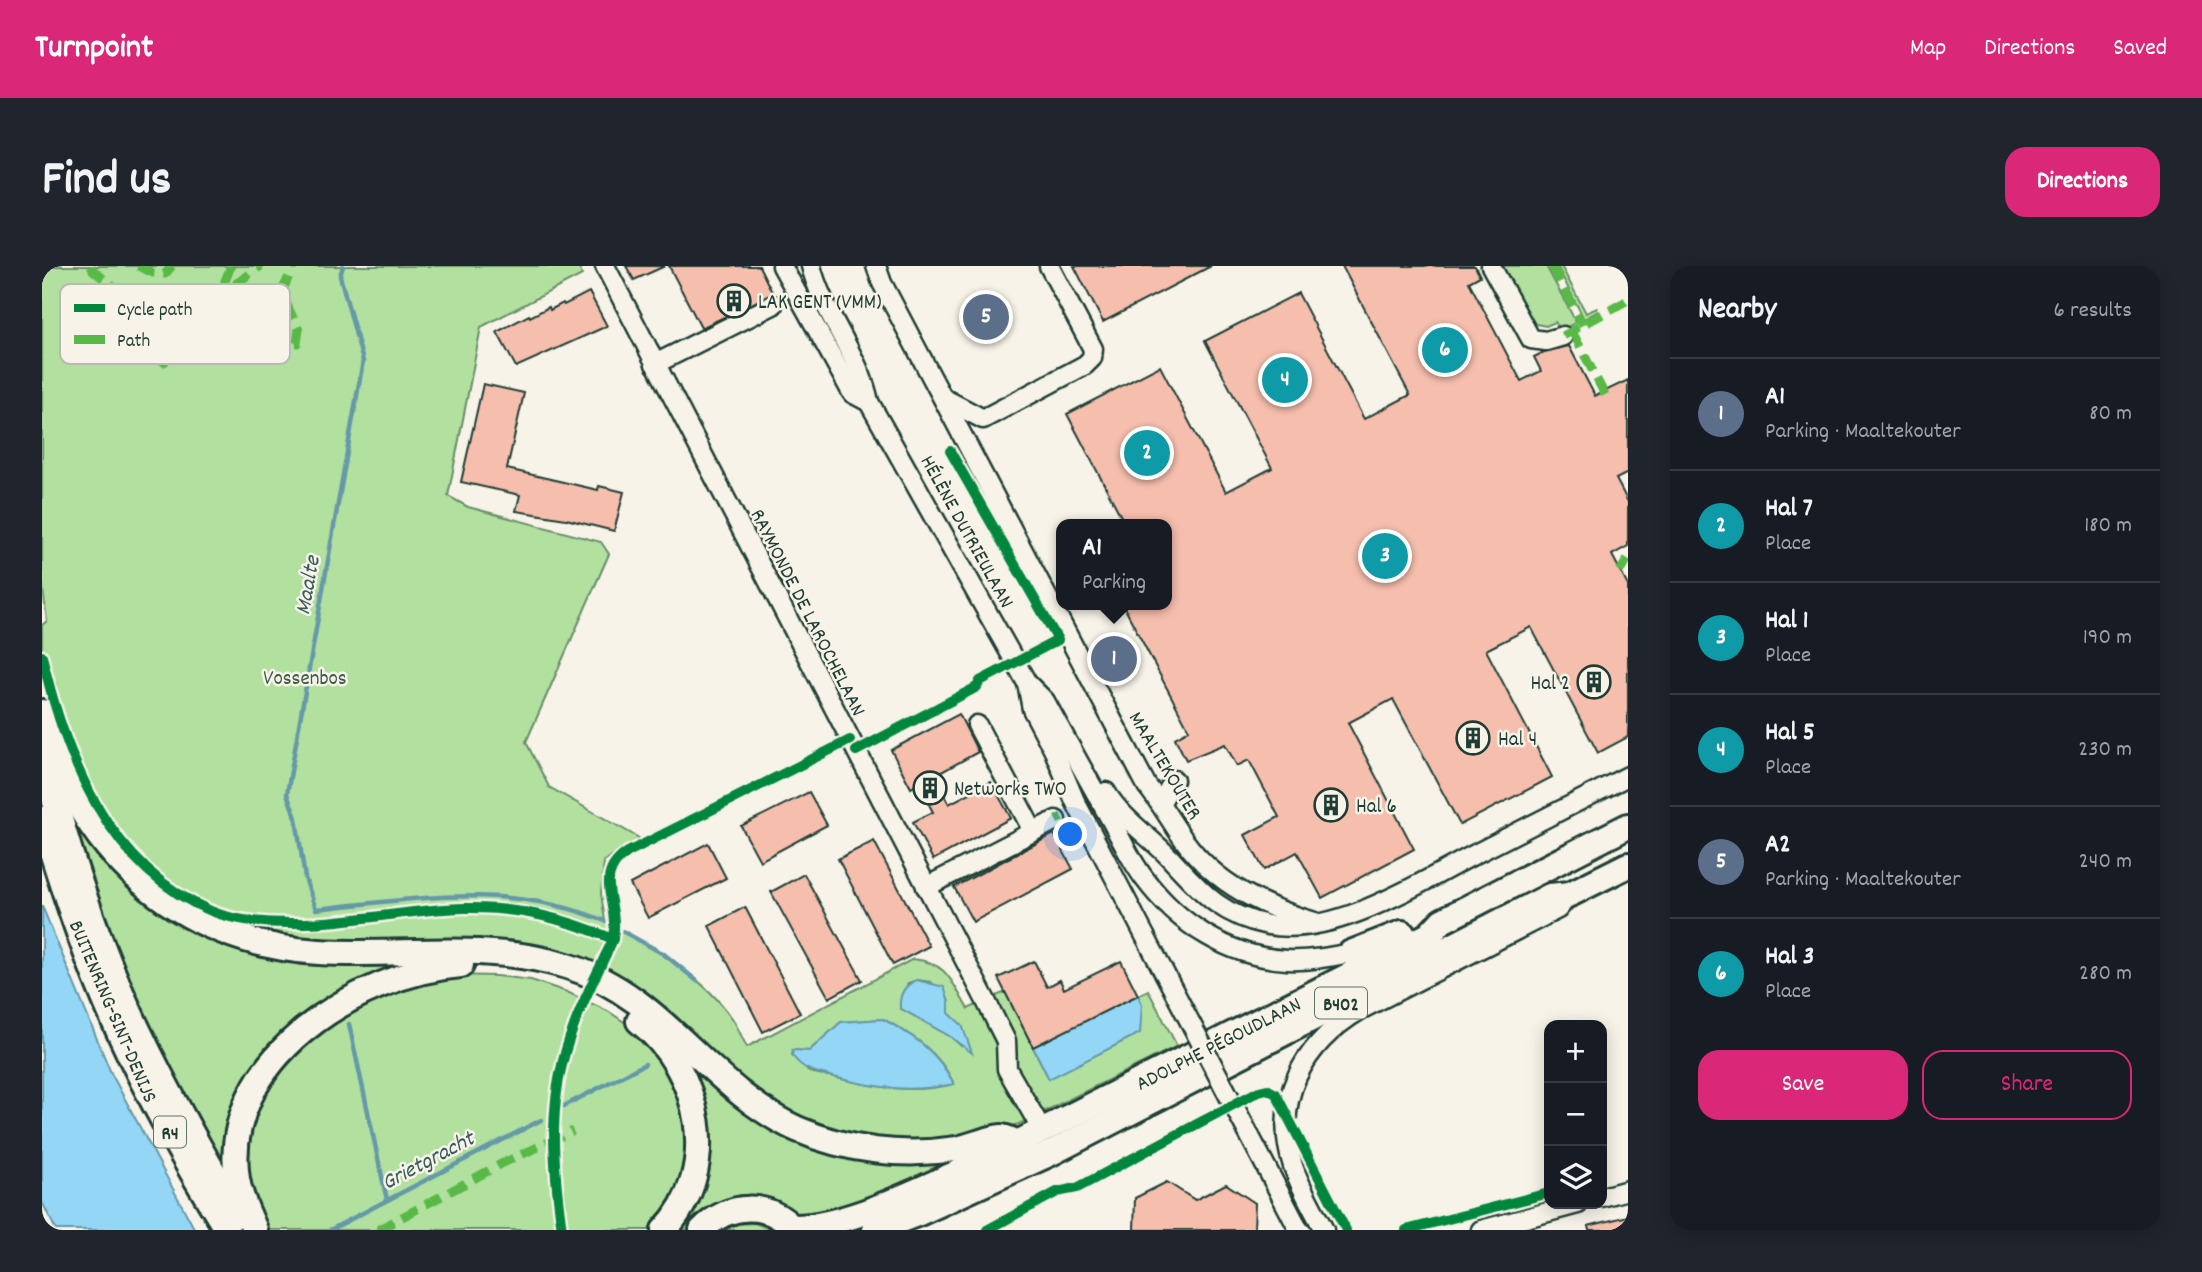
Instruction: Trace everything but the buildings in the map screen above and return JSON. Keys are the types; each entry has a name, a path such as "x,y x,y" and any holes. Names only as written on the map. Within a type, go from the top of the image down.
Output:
{"highway":[{"path":"42,712 58,762 75,797 120,862 144,886 202,923 237,938 279,948 320,952 451,950 497,952 538,958 571,967 607,982 636,1000 658,1016 744,1096 768,1113 818,1136 856,1147 887,1152 957,1149 1000,1137 1018,1143"},
{"path":"42,757 85,899 138,1031 203,1156 248,1230"},
{"name":"BUITENRING-SINT-DENIJS","path":"42,819 67,902 118,1031 154,1104 227,1230"},
{"name":"ADOLPHE PÉGOUDLAAN","path":"793,1228 831,1223 962,1171 1429,935 1442,921 1628,826"},
{"name":"ADOLPHE PÉGOUDLAAN","path":"875,1230 1051,1153 1550,896 1570,894 1628,865"},
{"path":"1351,953 1386,941 1422,923 1442,921"},
{"path":"255,1230 242,1202 236,1156 239,1130 250,1099 268,1069 287,1045 341,1002 397,977 434,967 464,965 513,968 568,980 601,995 626,1011 664,1046 680,1070 691,1094 697,1119 698,1149 695,1172 684,1201 664,1230"},
{"path":"913,1230 944,1214 958,1195"},
{"path":"702,1230 713,1219 733,1210 754,1208 775,1214 793,1228"}],"street":[{"name":"RAYMONDE DE LAROCHELAAN","path":"605,266 1006,1041 1007,1069 1042,1130"},
{"path":"782,266 852,393 869,402"},
{"path":"811,266 824,303 866,384 869,402"},
{"name":"MAALTEKOUTER","path":"876,266 882,283 1147,786 1184,840 1206,866 1265,905 1318,923"},
{"path":"943,398 983,419 1085,365 1092,358 1093,349 1049,266"},
{"path":"1491,266 1531,339 1546,341 1563,336"},
{"path":"655,363 773,305"},
{"name":"HÉLÈNE DUTRIEULAAN","path":"869,402 1027,683 1045,701 1082,768"},
{"name":"HÉLÈNE DUTRIEULAAN","path":"1027,683 1032,709 1054,751 1075,801 1298,1230"},
{"path":"976,725 1033,831"},
{"path":"1082,768 1098,777 1125,818 1210,900 1267,925 1303,927 1366,910 1628,776"},
{"name":"ADOLPHE PÉGOUDLAAN","path":"1082,768 1142,876 1166,902 1205,935 1230,948 1288,960 1319,959 1351,953"},
{"path":"1161,803 1174,780"},
{"path":"926,887 1056,820"},
{"path":"1324,1230 1293,1167 1287,1143 1290,1094 1299,1070 1317,1044 1338,1023 1558,909 1570,894"},
{"path":"1607,1196 1628,1190"},
{"path":"1481,1230 1504,1227 1562,1209"}],"green space":[{"name":"Vossenbos","path":"42,266 579,266 582,275 481,327 448,496 468,507 601,542 609,554 526,742 549,787 639,838 604,861 601,893 605,921 674,963 706,988 732,1018 747,1047 913,959 925,961 941,969 968,1009 1005,992 1049,1079 1142,1005 1138,995 1148,990 1177,1046 1019,1124 956,1140 888,1143 830,1132 772,1106 610,975 375,943 281,939 206,916 126,856 82,792 52,719 42,676 42,625 47,621 42,581","holes":["917,980 931,982 949,1002 949,1013 960,1045 900,1008 908,983","883,1019 933,1054 954,1084 916,1089 864,1084 809,1072 793,1050 809,1051 841,1022"]},
{"path":"1500,266 1546,266 1576,322 1561,331 1555,322 1546,326 1531,323"},
{"path":"1557,266 1561,266 1586,313 1597,308 1598,311 1584,319"},
{"path":"54,770 80,818 214,936 436,958 260,1065 235,1193 126,982"},
{"path":"450,975 531,980 567,992 608,1011 636,1030 673,1076 687,1126 684,1172 671,1204 650,1230 263,1230 251,1200 245,1152 257,1103 295,1049 349,1007"},
{"path":"674,1040 814,1144 979,1150 896,1187 819,1215 801,1215 768,1198 742,1196 717,1204 687,1230 674,1230 698,1190"},
{"path":"755,1223 772,1230 725,1230 737,1224"}],"water":[{"path":"42,906 111,1073 195,1230 56,1230 42,1202"},
{"path":"917,980 944,987 949,1013 962,1025 972,1053 951,1037 900,1008 903,991"},
{"path":"1138,995 1142,1005 1140,1033 1049,1079 1033,1047"},
{"path":"883,1019 906,1032 933,1054 954,1084 908,1089 864,1084 810,1070 792,1055 793,1050 809,1051 841,1022"}],"waterway":[{"name":"Maalte","path":"343,266 340,276 363,361 287,794 296,818 305,878 316,909 426,898 498,897 569,909 605,921"},
{"path":"622,931 664,954 697,981"},
{"name":"Maalte","path":"349,1024 387,1200"},
{"name":"Grietgracht","path":"564,1106 645,1064"},
{"name":"Grietgracht","path":"330,1230 541,1120"}],"marked path":[{"path":"91,266 110,284"},
{"path":"138,266 153,273 165,274 172,266"},
{"path":"231,266 225,281 232,284"},
{"path":"235,284 261,266"},
{"path":"285,284 294,266"},
{"path":"1552,266 1583,325"},
{"path":"1563,336 1628,300"},
{"path":"290,311 299,330 297,343 290,344"},
{"path":"1572,331 1605,395"},
{"path":"1620,571 1628,559"},
{"path":"1056,820 1062,817"},
{"path":"378,1230 503,1163 573,1131"}],"cycle path":[{"path":"856,751 977,687 980,681 1058,640 950,451"},
{"path":"42,656 64,732 96,805 118,838 144,867 175,892 211,911 245,920 305,923 444,909 503,909 540,915 613,939"},
{"path":"562,1230 554,1152 559,1077 574,1026 613,938 613,913 609,891 611,871 617,861 628,852 850,740"},
{"path":"987,1230 1057,1192 1077,1188 1267,1089 1276,1094 1346,1230"},
{"path":"1406,1230 1544,1194"}],"place":[{"name":"LAK GENT (VMM)","path":"734,301"},
{"name":"A2","path":"986,317"},
{"name":"Hal 3","path":"1445,350"},
{"name":"Hal 5","path":"1285,380"},
{"name":"Hal 7","path":"1147,453"},
{"name":"Hal 1","path":"1385,556"},
{"name":"A1","path":"1114,659"},
{"name":"Hal 2","path":"1594,682"},
{"name":"Hal 4","path":"1473,738"},
{"name":"Networks TWO","path":"930,788"},
{"name":"Hal 6","path":"1331,805"}]}
